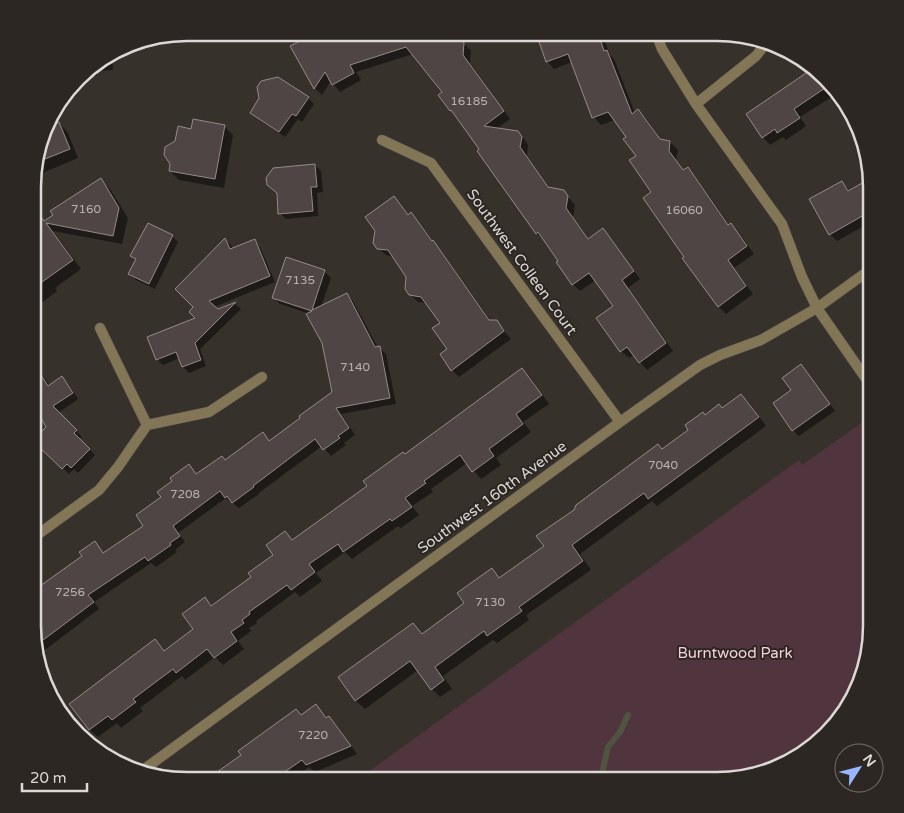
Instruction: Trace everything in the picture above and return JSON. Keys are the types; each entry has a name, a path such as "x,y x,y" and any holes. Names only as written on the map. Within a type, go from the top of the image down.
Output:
{"street":[{"path":"659,42 696,104 782,224 802,277 817,308 862,374"},
{"path":"696,104 756,56 762,48"},
{"name":"Southwest Colleen Court","path":"382,140 431,163 620,422"},
{"name":"Southwest 160th Avenue","path":"148,766 620,422 700,366 720,354 761,340 817,308 862,275"},
{"path":"100,328 147,425"},
{"path":"42,532 99,490 118,467 147,425 208,412 262,377"}],"green space":[{"name":"Burntwood Park","path":"863,422 862,645 852,682 833,715 798,747 773,761 736,771 369,772 799,460 802,465"}],"building":[{"path":"300,41 463,42 463,55 504,111 484,126 518,131 522,137 520,147 548,187 564,190 568,196 566,208 588,239 603,228 634,271 622,280 666,343 639,363 627,347 620,352 596,318 613,306 589,273 572,285 538,232 536,234 477,151 479,149 438,95 442,92 406,47 350,65 354,73 332,85 325,72 314,89 290,46"},
{"path":"539,42 601,42 604,51 607,50 632,114 638,109 660,139 670,141 669,151 683,170 688,167 728,225 731,223 747,246 728,260 746,286 718,307 682,258 684,257 643,198 651,192 629,160 636,156 623,139 626,137 608,112 592,118 568,54 546,62"},
{"path":"807,72 824,89 794,109 800,118 777,133 775,129 762,138 746,114"},
{"path":"278,77 309,97 296,116 292,114 279,132 250,113 259,98 257,87 261,81"},
{"path":"193,119 225,125 215,179 169,171 170,164 164,155 165,147 175,141 178,126 191,129"},
{"path":"59,122 70,149 44,159 52,131 56,123"},
{"path":"315,164 317,187 311,187 313,211 278,214 277,193 267,185 266,178 273,168"},
{"path":"101,178 119,208 113,236 46,223 73,260 41,283 41,217 44,221 53,215 50,211"},
{"path":"842,181 848,191 862,183 862,216 829,235 809,199"},
{"path":"394,196 408,215 411,212 433,240 489,320 497,320 504,331 451,371 440,354 447,349 432,328 440,323 421,297 409,295 405,289 406,277 388,250 377,249 373,243 375,231 365,217"},
{"path":"148,223 173,235 149,284 128,274 136,259 130,256"},
{"path":"225,238 230,249 255,239 270,276 209,301 218,309 236,302 195,343 201,360 182,367 176,352 156,360 147,337 195,318 189,312 193,307 175,289"},
{"path":"286,257 325,270 312,310 347,293 375,347 380,346 390,398 336,408 349,428 338,436 340,438 323,450 315,439 232,503 220,491 173,526 180,536 170,543 171,545 148,561 145,557 88,595 94,602 43,640 42,585 82,556 79,552 95,541 103,553 143,526 136,515 161,497 157,492 172,481 170,478 189,464 196,474 222,456 225,460 263,432 269,441 332,392 322,343 306,314 312,311 272,298"},
{"path":"801,364 830,404 792,431 773,403 791,390 782,378"},
{"path":"522,368 542,395 516,414 523,424 489,449 494,456 472,472 460,455 424,481 426,483 405,498 412,507 392,521 390,519 343,552 338,544 309,564 315,572 291,590 287,585 249,612 250,614 242,620 244,623 231,632 237,641 214,658 207,649 176,673 173,669 133,699 136,702 112,720 108,716 89,730 69,704 155,639 164,651 193,629 182,614 205,597 211,606 251,577 248,573 273,555 266,545 285,531 292,540 367,486 363,481 403,452 405,454"},
{"path":"41,376 48,386 62,376 73,393 53,406 77,430 74,433 90,449 71,468 67,464 62,469 42,449 42,431 46,427 42,419"},
{"path":"741,394 759,417 648,499 644,493 572,545 583,561 519,607 522,611 487,636 484,631 435,667 444,680 431,690 410,661 355,701 338,677 413,623 422,634 464,603 457,593 492,568 499,578 544,546 536,536 574,510 576,505 658,444 662,449 688,430 685,425 703,412 705,415 719,404 722,408"},
{"path":"316,704 326,718 329,716 351,746 306,765 302,760 285,772 217,772 241,755 238,751 296,709 301,715"}],"waterway":[{"path":"603,771 608,747 620,732 628,715"}]}
